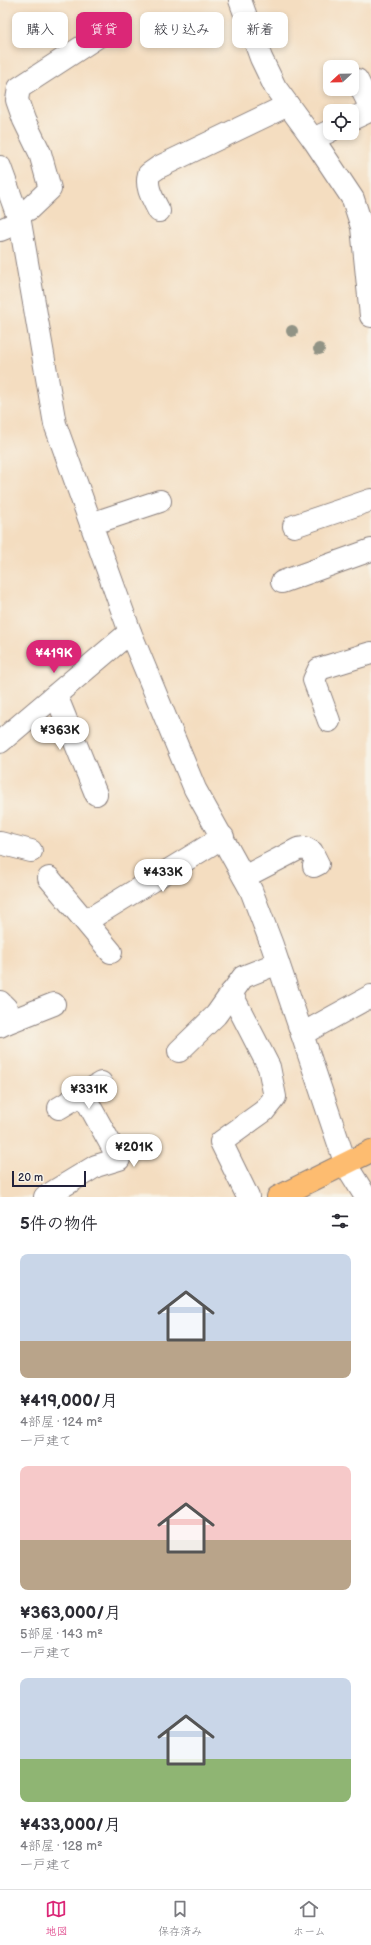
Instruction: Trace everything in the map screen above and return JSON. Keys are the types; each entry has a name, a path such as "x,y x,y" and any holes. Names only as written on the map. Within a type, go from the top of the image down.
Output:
{"main road":[{"path":"278,1197 346,1165 371,1151"}],"street":[{"path":"240,0 261,58 275,87 288,104 322,135 353,199 362,227 371,316"},
{"path":"12,223 50,189 40,153 16,100 19,88 80,48"},
{"path":"359,84 371,109 359,116"},
{"path":"159,211 146,181 148,174 159,167 288,104"},
{"path":"0,167 55,424 130,632 195,789 223,837 251,890 278,963 346,1165 366,1197"},
{"path":"294,526 371,500"},
{"path":"91,524 160,501"},
{"path":"282,582 371,550"},
{"path":"0,742 130,632"},
{"path":"329,721 314,680 319,669 371,653"},
{"path":"56,695 96,794"},
{"path":"86,921 223,837"},
{"path":"0,843 31,851"},
{"path":"244,877 298,849 305,848 312,852 318,864 314,866"},
{"path":"49,878 111,952"},
{"path":"179,1051 216,1015 243,977 278,963"},
{"path":"231,993 269,1067 275,1097 264,1111 221,1142 248,1197"},
{"path":"302,1034 371,996"},
{"path":"0,1002 6,1008 3,1024"},
{"path":"3,1024 54,1004"},
{"path":"45,1197 96,1166 119,1159 92,1089 59,1108"}]}
